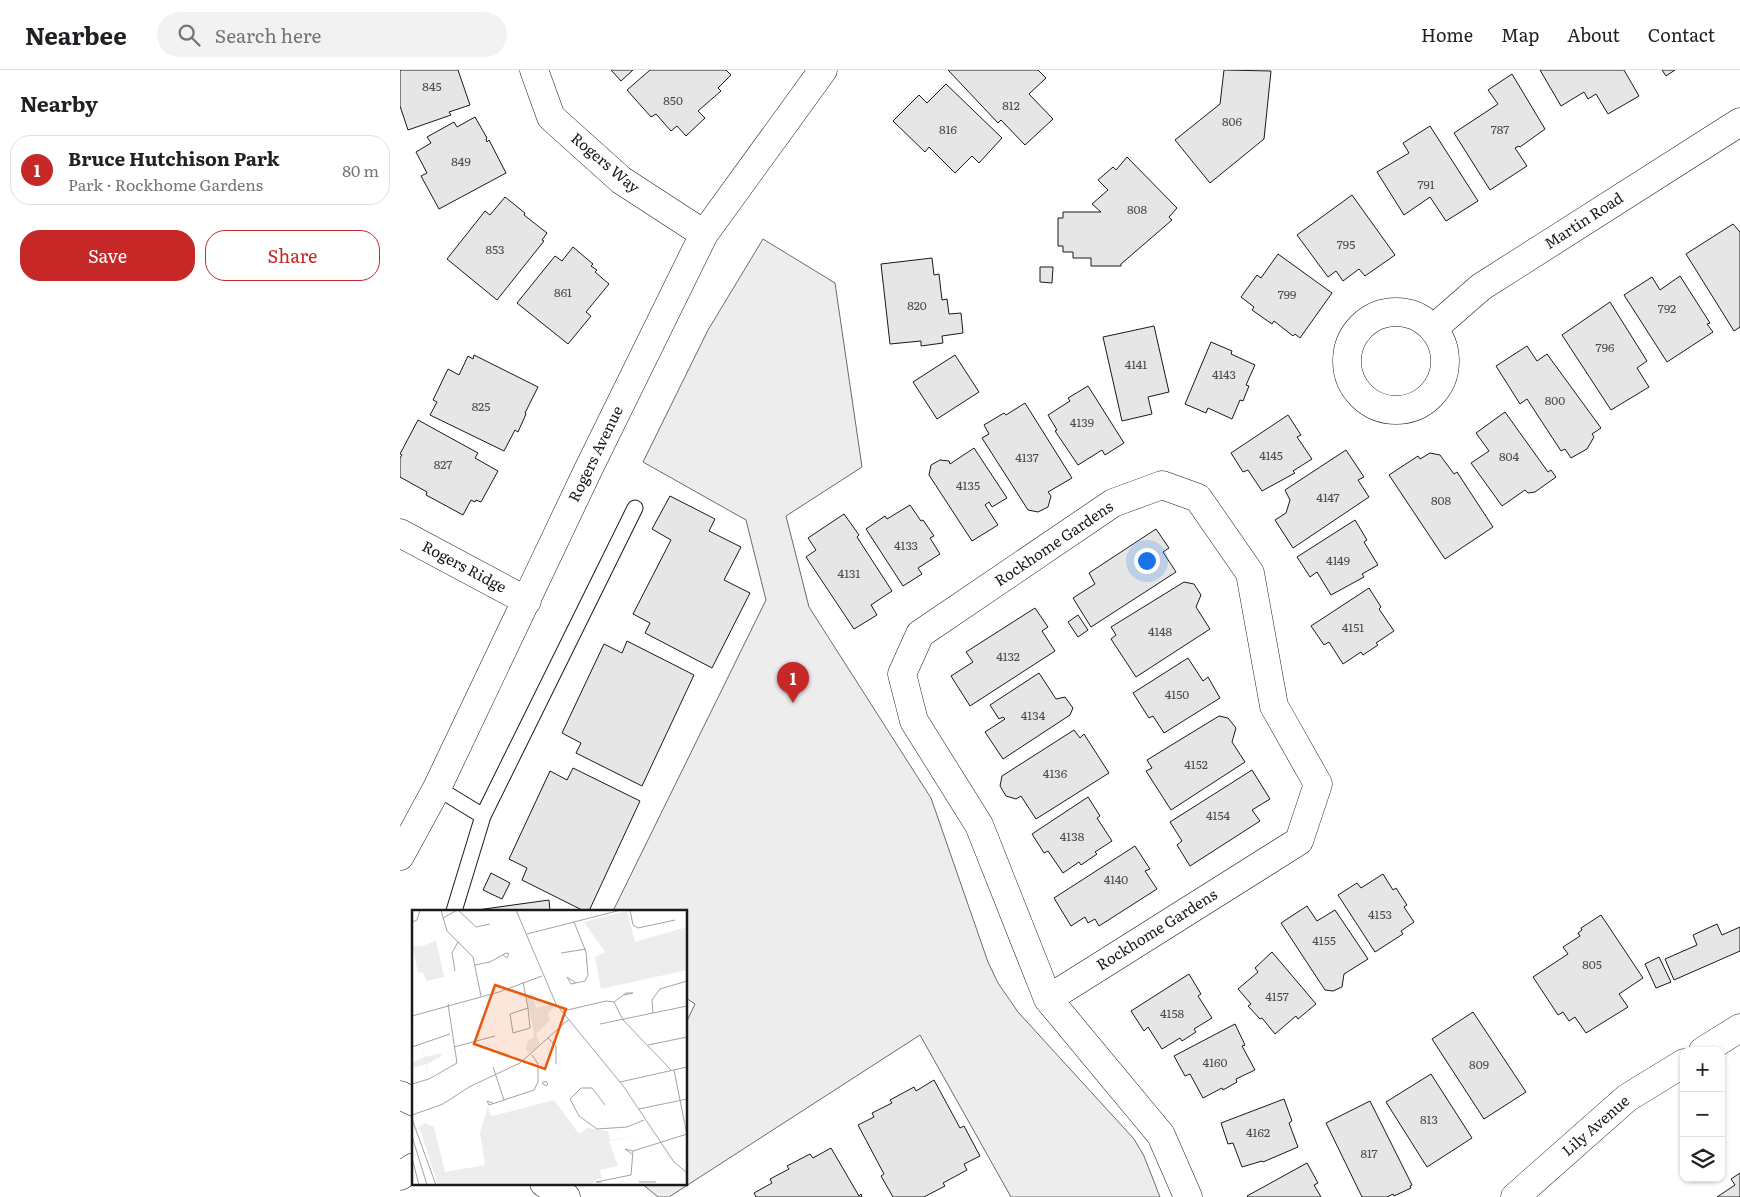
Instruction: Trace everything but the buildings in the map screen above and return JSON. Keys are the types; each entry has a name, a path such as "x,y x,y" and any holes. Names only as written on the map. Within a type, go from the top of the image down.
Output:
{"street":[{"name":"Rogers Way","path":"534,70 551,117 621,180 704,234"},
{"name":"Rogers Avenue","path":"400,856 437,788 588,470 704,234 822,70"},
{"name":"Martin Road","path":"1434,328 1481,288 1740,122"},
{"name":"Rockhome Gardens","path":"1048,999 1299,841 1318,784 1274,706 1250,574 1198,498 1162,485 1113,503 920,634 902,674 914,721 979,826 1048,999 1161,1135 1188,1197"},
{"name":"Rogers Ridge","path":"400,533 527,601"},
{"path":"1709,1047 1740,1028"},
{"name":"Lily Avenue","path":"1515,1197 1627,1098 1680,1065"},
{"path":"400,1095 412,1101"},
{"path":"400,1176 412,1168"},
{"path":"546,1184 566,1197"}],"lane":[{"path":"454,910 483,816 635,508"},
{"path":"437,788 483,816"}],"shaded area":[{"path":"763,239 835,283 862,467 786,516 809,607 931,798 988,962 998,983 1018,1012 1134,1139 1144,1156 1160,1197 1011,1197 920,1035 669,1197 658,1197 642,1184 688,1184 688,1019 695,1004 688,999 688,910 613,910 766,600 746,520 643,462 708,330"}],"place":[{"name":"Bruce Hutchison Park","path":"793,703"}]}
